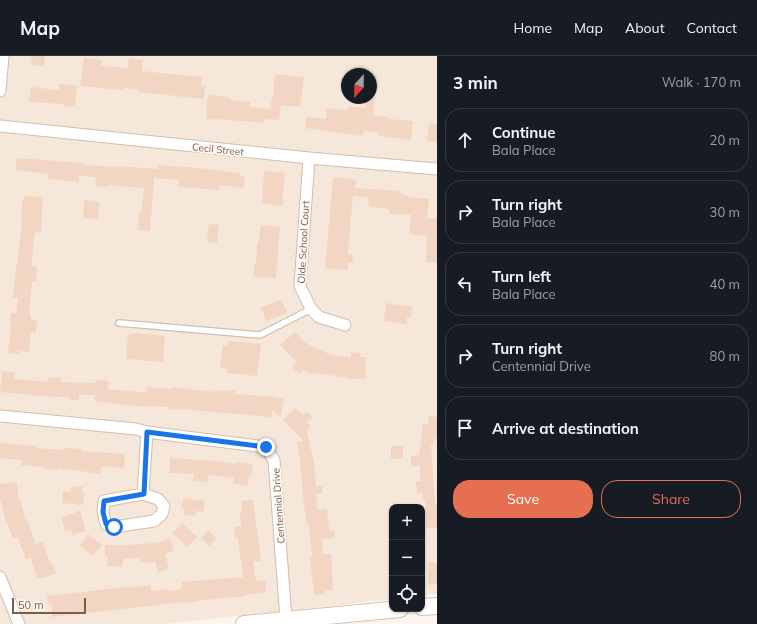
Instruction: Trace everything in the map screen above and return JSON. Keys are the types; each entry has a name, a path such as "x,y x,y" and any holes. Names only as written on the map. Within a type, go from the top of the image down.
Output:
{"main road":[{"path":"425,607 437,606"},
{"path":"244,624 389,610"}],"street":[{"path":"0,91 2,61"},
{"name":"Cecil Street","path":"0,126 309,158 437,169"},
{"name":"Olde School Court","path":"309,158 300,286 311,309"},
{"path":"311,309 319,317 345,325"},
{"name":"Centennial Drive","path":"0,416 136,429 147,432 266,447 274,460 286,619"},
{"path":"144,494 147,432"},
{"path":"144,494 158,499 164,506 162,514 154,521 114,527 106,524 103,512 104,501 144,494"},
{"path":"0,577 19,624"}],"lane":[{"path":"119,323 260,335 311,309"}],"shaded area":[{"path":"0,56 437,56 437,594 425,595 425,504 389,504 389,599 166,624 0,624"}],"building":[{"path":"32,56 45,56 44,66 31,65"},
{"path":"84,58 102,60 101,66 128,68 129,58 143,60 142,71 202,77 201,86 205,86 204,99 138,92 138,89 123,88 123,90 80,86"},
{"path":"275,74 304,77 300,107 281,105 279,120 264,119 264,123 206,119 208,95 230,97 230,100 250,102 250,107 270,109"},
{"path":"59,84 77,85 75,107 64,106 64,104 29,102 31,87 59,90"},
{"path":"365,104 374,104 373,115 389,117 388,119 413,121 411,140 378,136 379,133 364,131 363,136 305,128 306,117 326,119 327,108 347,110 348,106 365,108"},
{"path":"429,123 437,124 437,142 427,141"},
{"path":"17,158 119,167 157,169 158,165 198,168 240,173 240,176 245,176 243,188 219,185 219,190 179,187 179,180 154,178 150,231 138,230 139,213 141,213 144,188 107,185 107,187 95,186 96,177 79,176 79,182 48,179 49,174 15,170"},
{"path":"264,171 285,173 282,206 262,203"},
{"path":"333,177 356,180 355,188 401,191 401,194 405,194 405,196 429,199 427,218 437,218 437,263 426,262 427,236 409,234 411,215 390,214 390,209 368,207 369,197 353,196 348,254 353,254 352,263 348,263 348,270 325,268"},
{"path":"24,196 43,197 41,233 35,232 31,266 37,267 36,281 32,281 29,314 31,314 31,320 37,321 36,333 31,332 29,352 19,351 19,354 8,353 11,313 16,313 18,298 13,298 21,231 22,200"},
{"path":"84,200 99,202 98,219 83,218"},
{"path":"209,224 219,225 217,243 207,242"},
{"path":"261,225 280,227 276,278 254,277 254,263 256,263 257,244"},
{"path":"281,300 288,313 266,321 261,307"},
{"path":"386,303 412,307 411,317 407,317 407,324 384,321"},
{"path":"295,332 306,343 331,355 351,357 351,352 361,353 360,357 366,357 365,379 349,379 314,373 313,375 303,370 301,374 292,370 296,362 280,345"},
{"path":"133,333 165,336 163,362 126,359 128,335"},
{"path":"228,341 261,344 257,376 226,373 227,369 220,368 223,345 228,346"},
{"path":"2,371 15,372 14,379 48,382 48,377 61,378 61,382 96,383 96,380 109,381 108,389 147,393 147,387 171,389 172,387 215,392 216,390 236,391 235,394 265,395 284,399 280,417 272,410 271,418 94,401 95,395 79,395 79,400 69,400 69,397 31,396 0,392"},
{"path":"295,408 303,415 307,411 313,417 307,422 311,426 307,431 314,464 316,487 322,486 322,494 316,494 318,510 327,509 329,531 334,530 335,538 322,539 323,554 331,554 332,565 333,590 325,591 325,594 314,595 309,529 308,522 306,523 301,465 297,442 304,441 283,420"},
{"path":"429,416 437,417 437,439 434,439 433,444 431,444 435,505 437,505 437,528 426,528 425,500 423,500 422,493 417,494 416,481 420,481 420,466 411,466 411,456 419,455 423,424 428,425"},
{"path":"0,443 37,446 37,448 64,450 65,448 82,449 82,451 125,454 124,468 102,466 101,474 58,468 58,470 45,469 45,467 21,465 21,460 0,458"},
{"path":"391,446 403,446 403,459 391,459"},
{"path":"170,458 217,461 236,464 236,462 253,464 251,476 249,476 248,486 233,483 234,478 208,475 208,482 193,481 194,474 169,473"},
{"path":"17,482 19,500 21,500 26,522 28,521 35,544 43,542 50,563 52,562 56,574 37,579 31,558 26,560 18,538 13,539 6,522 0,498 0,484"},
{"path":"71,486 83,487 83,505 62,503 63,491 71,492"},
{"path":"183,498 205,501 203,512 196,511 195,516 184,515 184,509 182,509"},
{"path":"253,500 261,561 253,561 256,581 265,580 266,592 195,602 52,617 51,604 48,605 47,596 151,585 151,591 167,589 168,591 182,589 182,582 243,577 238,538 235,539 234,527 241,526 241,501"},
{"path":"80,511 86,531 72,535 71,529 65,531 61,517"},
{"path":"182,523 197,537 187,547 173,533"},
{"path":"208,531 216,538 209,546 201,538"},
{"path":"88,534 102,545 93,556 80,546"},
{"path":"170,539 174,551 165,554 169,569 158,572 155,562 141,563 140,558 123,559 122,567 107,566 108,557 105,557 105,545 156,543"},
{"path":"428,562 437,563 437,584 428,585"}],"route":[{"path":"114,527 106,524 103,512 104,501 144,494 147,432 266,447"}]}
